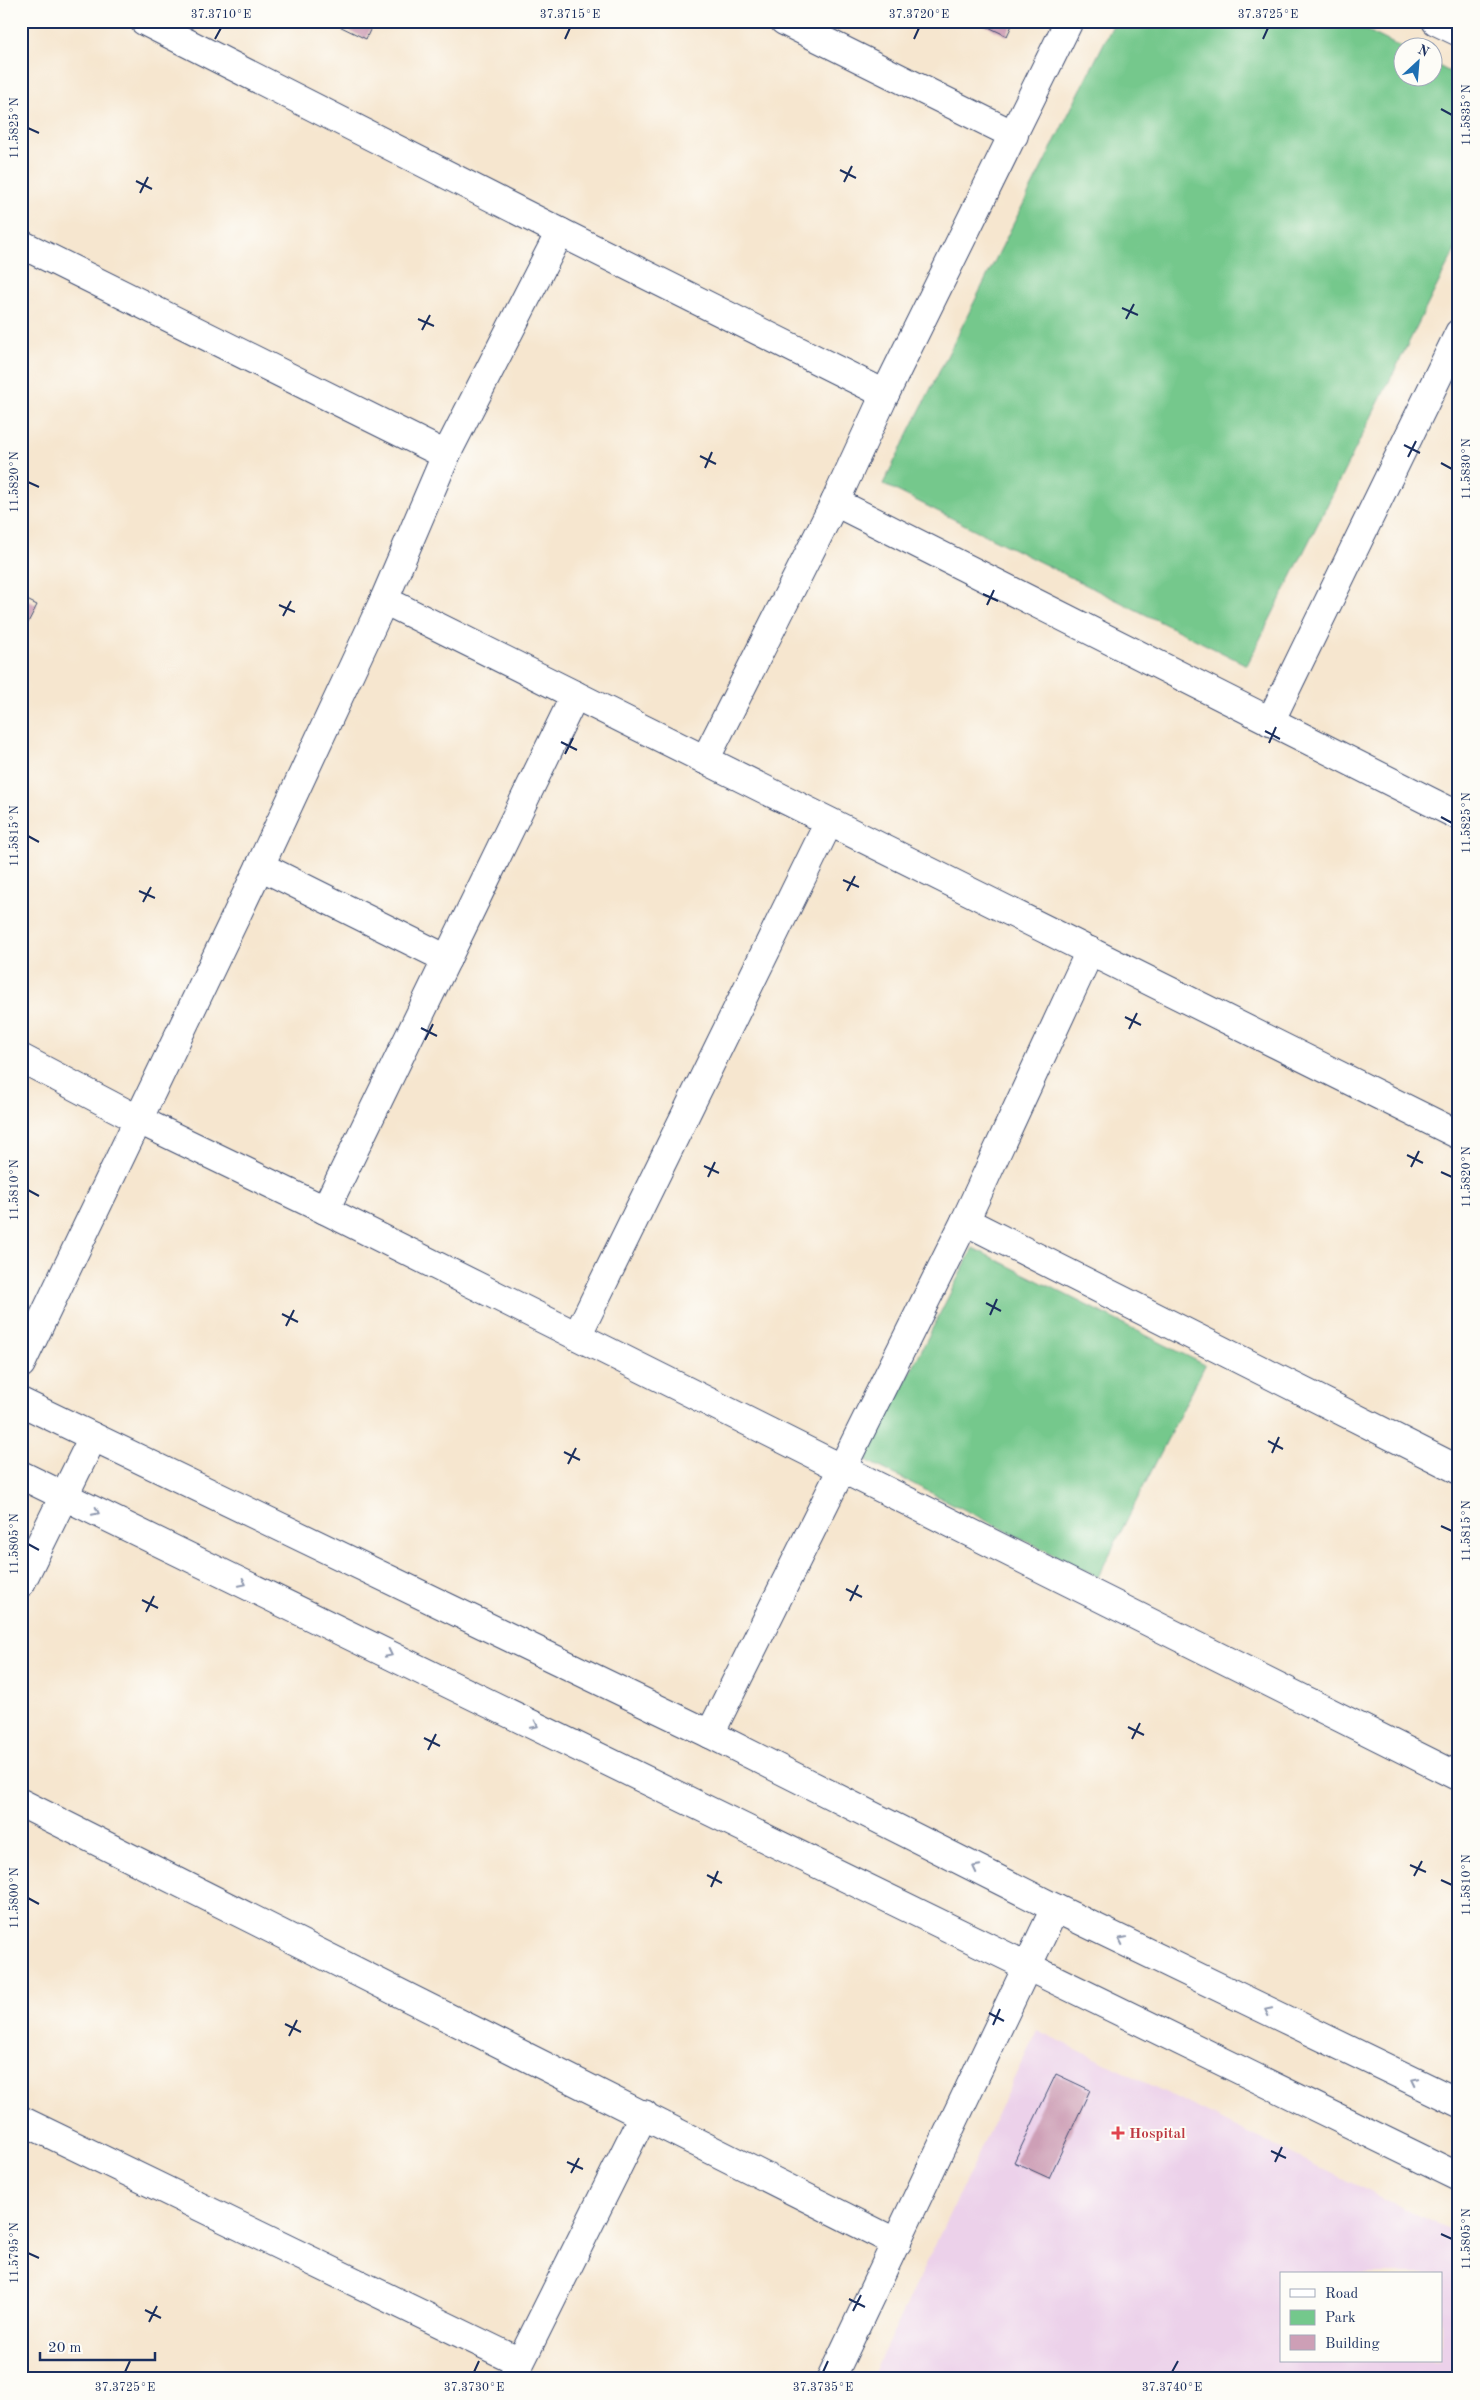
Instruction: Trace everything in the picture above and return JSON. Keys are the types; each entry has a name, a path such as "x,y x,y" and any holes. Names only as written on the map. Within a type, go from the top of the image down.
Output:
{"street":[{"path":"144,21 885,394"},
{"path":"784,21 1014,135"},
{"path":"704,760 835,502 885,394 1069,21"},
{"path":"1436,21 1459,32"},
{"path":"21,1364 260,866 384,600 446,455 560,232"},
{"path":"21,244 446,455"},
{"path":"1270,722 1459,333"},
{"path":"835,502 1459,816"},
{"path":"384,600 1459,1135"},
{"path":"325,1210 575,695"},
{"path":"577,1336 829,822"},
{"path":"260,866 447,959"},
{"path":"710,1734 965,1221 1090,951"},
{"path":"21,1058 139,1120 325,1210 1459,1777"},
{"path":"965,1221 1459,1470"},
{"path":"21,1402 710,1734 1055,1908 1459,2103"},
{"path":"21,1583 93,1437"},
{"path":"21,1475 1459,2177"},
{"path":"21,1803 898,2243"},
{"path":"831,2379 898,2243 1055,1908"},
{"path":"21,2120 516,2371 644,2114"}],"shaded area":[{"name":"Hospital","path":"1037,2030 1459,2235 1459,2379 871,2379"}],"green space":[{"path":"1115,21 1348,21 1392,43 1392,88 1442,88 1442,68 1459,77 1459,242 1247,665 883,484"},
{"path":"973,1248 1205,1365 1098,1577 866,1460"}],"building":[{"path":"329,21 374,21 366,39"},
{"path":"976,21 1014,21 1007,36"},
{"path":"21,597 37,605 21,636"},
{"path":"1056,2074 1090,2090 1049,2178 1014,2162"}],"place":[{"name":"Hospital","path":"1118,2133"}]}
